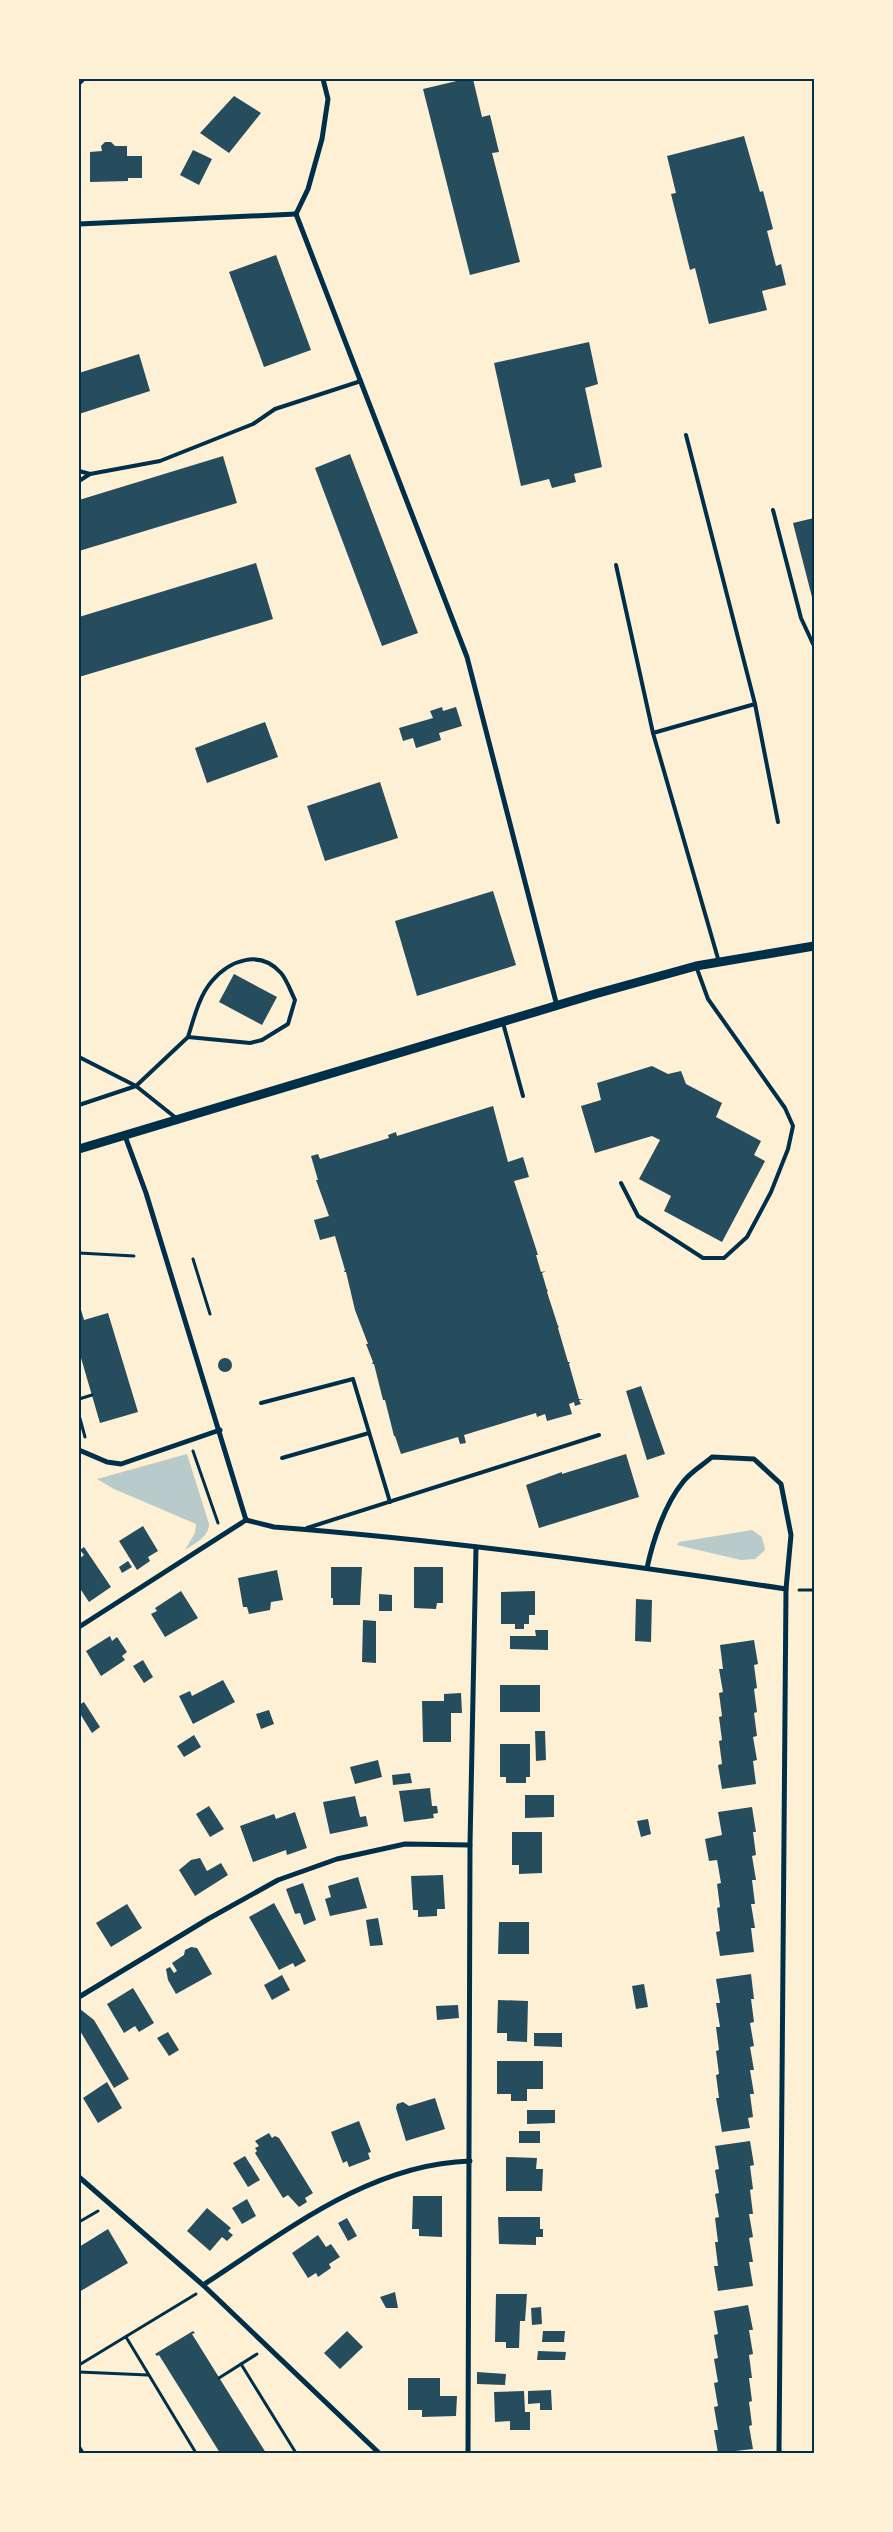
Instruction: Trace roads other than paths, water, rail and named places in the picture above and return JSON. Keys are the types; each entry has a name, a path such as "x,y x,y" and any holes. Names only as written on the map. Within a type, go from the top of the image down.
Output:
{"street":[{"path":"79,84 82,79"},
{"path":"323,79 328,99 322,139 308,189 296,214 362,380 467,657 557,1006"},
{"path":"79,224 296,214"},
{"path":"79,1149 696,966 810,946"},
{"path":"125,1136 146,1193 246,1520"},
{"path":"79,1450 107,1462 121,1464 220,1430"},
{"path":"647,1568 652,1544 683,1482 712,1457 754,1459 782,1484 792,1535 786,1589 778,2453"},
{"path":"79,1627 246,1520 274,1527 476,1547 647,1568 786,1589"},
{"path":"468,2453 470,1845 476,1547"},
{"path":"79,1997 208,1919 278,1880 337,1859 405,1844 470,1845"},
{"path":"203,2285 321,2209 362,2187 432,2164 470,2161"},
{"path":"79,2177 203,2285 379,2453"},
{"path":"79,2448 82,2453"}],"lane":[{"path":"79,481 90,474 160,461 253,424 275,409 362,380"},
{"path":"686,435 755,704 778,822"},
{"path":"79,471 90,474"},
{"path":"773,510 802,618 814,646"},
{"path":"616,565 653,734 719,962"},
{"path":"653,734 755,704"},
{"path":"79,1106 136,1086 188,1037 204,992 212,981 233,962 251,960 268,962 282,974 295,1000 288,1024 262,1040 250,1043 188,1037"},
{"path":"621,1183 638,1216 703,1258 724,1258 747,1237 771,1192 788,1149 793,1126 785,1108 708,999 696,966"},
{"path":"503,1023 523,1096"},
{"path":"79,1057 136,1086 178,1120"},
{"path":"261,1403 353,1379 390,1502"},
{"path":"282,1458 369,1433"},
{"path":"304,1529 599,1434"}]}
